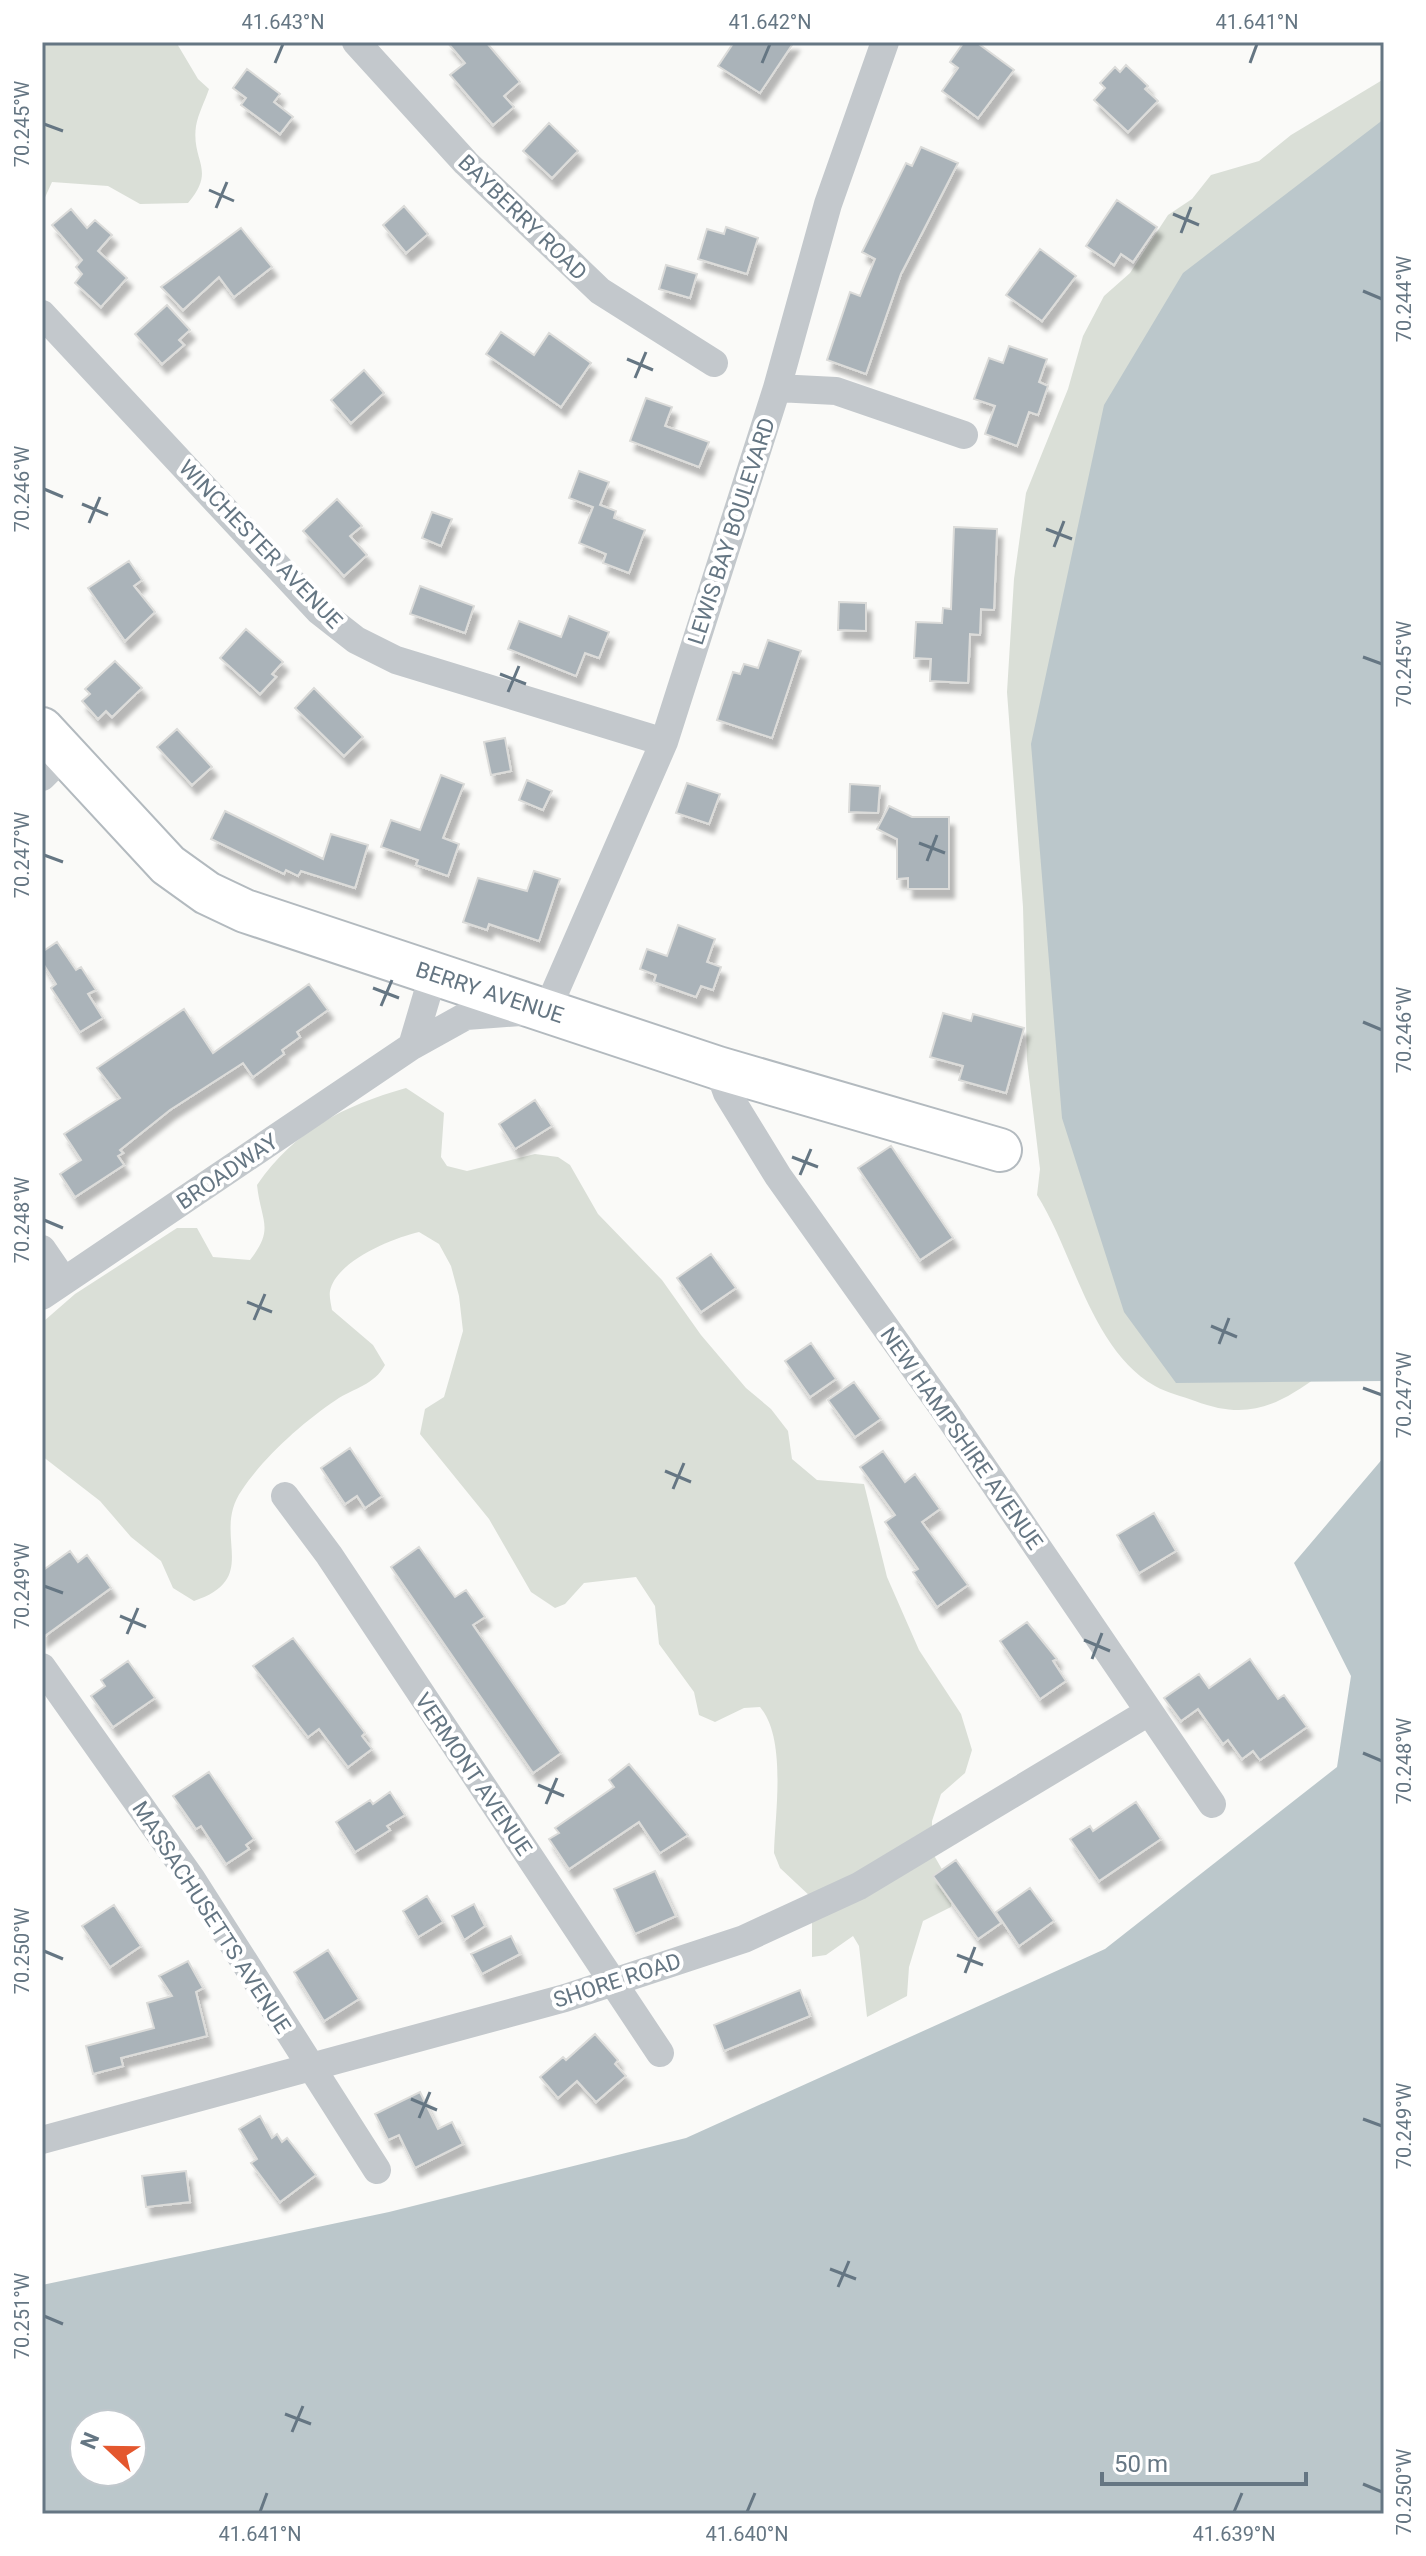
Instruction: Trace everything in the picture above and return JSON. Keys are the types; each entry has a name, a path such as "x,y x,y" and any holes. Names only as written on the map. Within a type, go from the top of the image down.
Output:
{"street":[{"name":"BAYBERRY ROAD","path":"356,42 466,163 600,291 714,363"},
{"name":"LEWIS BAY BOULEVARD","path":"547,1010 664,742 777,388 828,204 885,42"},
{"name":"WINCHESTER AVENUE","path":"42,314 319,611 356,640 396,660 664,742"},
{"path":"777,388 836,391 964,435"},
{"name":"BERRY AVENUE","path":"50,753 168,865 207,893 286,927 718,1068 1000,1150"},
{"path":"412,1046 433,975"},
{"name":"BROADWAY","path":"53,1288 412,1046 466,1016 547,1010"},
{"name":"NEW HAMPSHIRE AVENUE","path":"718,1068 727,1093 764,1154 962,1436 1147,1713 1212,1804"},
{"path":"42,1249 53,1288"},
{"name":"VERMONT AVENUE","path":"285,1496 329,1555 660,2053"},
{"name":"MASSACHUSETTS AVENUE","path":"42,1667 191,1878 377,2170"},
{"name":"SHORE ROAD","path":"42,2140 310,2069 614,1983 744,1939 859,1886 1147,1713"}],"shaded area":[{"path":"42,42 176,42 198,79 209,89 196,126 201,182 188,203 140,204 108,186 52,182 42,204"},
{"path":"1384,79 1384,204 1320,1375 1276,1402 1247,1410 1231,1410 1164,1391 1133,1370 1099,1325 1037,1195 1040,1169 1027,1060 1023,907 1007,692 1014,579 1026,493 1068,389 1083,336 1104,296 1130,273 1168,215 1192,199 1211,175 1259,161 1291,135"},
{"path":"1384,119 1384,1381 1176,1383 1124,1312 1062,1118 1031,744 1104,405 1183,273"},
{"path":"406,1088 444,1113 441,1157 447,1166 467,1171 535,1154 558,1157 570,1165 598,1214 662,1280 701,1335 788,1431 792,1459 817,1480 864,1484 887,1577 919,1650 961,1714 972,1750 965,1773 941,1794 932,1821 932,1852 954,1890 951,1907 923,1921 909,1967 907,1996 867,2017 859,1946 853,1936 826,1955 812,1957 812,1898 780,1868 774,1853 777,1757 774,1738 760,1707 744,1708 715,1722 699,1715 694,1692 659,1644 655,1606 636,1577 584,1583 565,1604 555,1608 531,1592 489,1519 420,1434 425,1409 444,1397 463,1331 459,1296 451,1266 439,1244 419,1232 408,1235 367,1252 334,1280 330,1293 332,1310 373,1345 385,1365 369,1382 336,1400 298,1429 251,1478 234,1507 231,1568 226,1580 215,1591 194,1601 173,1588 161,1561 131,1537 100,1501 42,1456 44,1321 75,1294 177,1228 197,1228 213,1257 250,1260 264,1232 257,1185 287,1149 341,1112"},
{"path":"1384,1457 1384,2514 42,2514 42,2285 389,2212 686,2138 1105,1949 1337,1767 1351,1676 1294,1563"}],"building":[{"path":"447,42 486,42 520,82 504,96 514,107 493,125 450,75 465,63"},
{"path":"734,42 794,42 760,93 718,66"},
{"path":"964,42 976,42 1014,70 978,118 942,91 958,68 950,62"},
{"path":"1126,65 1148,86 1145,89 1158,101 1128,132 1094,100 1105,88 1100,83 1115,67 1120,72"},
{"path":"247,69 280,94 274,102 293,117 280,134 241,105 246,98 233,88"},
{"path":"549,123 578,151 552,178 523,151"},
{"path":"921,147 958,163 901,274 866,374 827,360 850,292 860,296 875,259 862,252 906,163 912,166"},
{"path":"1117,200 1157,227 1133,262 1121,254 1114,265 1086,246"},
{"path":"404,206 428,234 406,253 383,225"},
{"path":"71,209 87,228 95,220 112,235 98,251 127,278 101,307 75,283 82,274 76,267 82,260 52,225"},
{"path":"726,227 758,238 747,274 698,259 707,229 724,234"},
{"path":"241,228 272,267 234,297 219,277 183,310 161,287"},
{"path":"1040,249 1076,276 1042,321 1006,295"},
{"path":"666,265 697,274 690,298 659,289"},
{"path":"167,305 190,330 179,340 184,345 162,364 135,334"},
{"path":"501,332 534,355 549,333 591,363 561,407 486,354"},
{"path":"1009,346 1047,359 1039,382 1048,386 1038,415 1029,412 1017,446 985,434 995,406 974,399 989,358 1003,363"},
{"path":"364,370 384,393 351,423 331,400"},
{"path":"646,398 672,407 665,426 709,442 699,467 630,441"},
{"path":"579,471 609,482 600,505 616,511 614,518 645,530 629,573 603,563 606,554 579,543 593,507 569,498"},
{"path":"337,499 362,526 350,536 367,555 344,576 303,531"},
{"path":"432,512 452,519 441,546 422,538"},
{"path":"954,527 997,529 994,610 981,609 980,635 970,634 968,683 930,681 931,659 914,658 916,622 942,623 943,608 951,609"},
{"path":"129,561 142,580 134,586 155,612 125,641 88,588"},
{"path":"420,586 474,606 465,633 410,614"},
{"path":"839,602 866,603 866,631 838,630"},
{"path":"569,616 609,632 599,658 585,653 576,676 508,649 519,621 561,637"},
{"path":"246,629 283,662 272,674 276,677 260,694 220,658"},
{"path":"768,640 801,651 772,738 717,720 733,672 740,674 744,664 758,668"},
{"path":"115,661 142,688 112,717 106,711 98,719 82,701 90,694 85,689"},
{"path":"314,688 363,737 344,756 295,708"},
{"path":"177,729 212,767 192,785 157,747"},
{"path":"505,738 511,771 491,775 484,742"},
{"path":"441,775 464,784 443,838 459,844 448,876 416,865 418,860 381,847 391,820 420,830"},
{"path":"527,780 552,791 543,810 519,800"},
{"path":"687,783 720,794 709,824 676,813"},
{"path":"850,784 880,786 878,813 849,812"},
{"path":"889,806 912,817 949,817 949,889 908,889 908,878 897,879 897,839 877,829"},
{"path":"225,811 323,859 331,834 368,845 355,888 301,871 298,876 286,870 284,874 211,839"},
{"path":"534,871 560,879 539,941 489,924 487,930 463,922 478,878 527,891"},
{"path":"678,925 715,939 707,962 721,967 713,990 701,986 696,997 654,982 656,975 640,969 647,949 667,956"},
{"path":"57,942 76,970 81,967 96,990 88,994 103,1018 80,1032 51,988 56,984 42,962 42,952"},
{"path":"309,984 328,1010 297,1032 300,1037 282,1050 284,1054 253,1077 243,1063 170,1110 120,1150 123,1153 118,1156 124,1165 75,1197 60,1174 81,1160 64,1134 120,1098 97,1068 184,1009 213,1053"},
{"path":"943,1013 971,1021 973,1014 1024,1028 1006,1093 959,1080 963,1066 930,1057"},
{"path":"535,1100 552,1126 515,1149 499,1124"},
{"path":"891,1146 953,1238 920,1260 858,1168"},
{"path":"711,1254 736,1288 701,1312 677,1278"},
{"path":"811,1343 836,1379 810,1397 785,1361"},
{"path":"854,1382 881,1419 855,1437 828,1400"},
{"path":"350,1448 382,1496 365,1508 357,1496 345,1504 321,1468"},
{"path":"883,1451 905,1482 915,1474 940,1509 922,1522 968,1585 937,1607 913,1572 918,1569 885,1522 895,1515 860,1467"},
{"path":"1154,1513 1176,1551 1139,1573 1117,1535"},
{"path":"419,1547 455,1597 466,1590 485,1617 473,1625 561,1753 533,1773 391,1567"},
{"path":"70,1551 78,1562 87,1555 111,1588 42,1638 42,1571"},
{"path":"1027,1622 1057,1659 1053,1661 1066,1681 1040,1699 1000,1641"},
{"path":"293,1638 365,1733 362,1736 372,1749 348,1767 319,1729 308,1737 253,1666"},
{"path":"1250,1659 1278,1699 1284,1695 1307,1727 1260,1760 1253,1751 1242,1759 1228,1740 1223,1744 1198,1709 1181,1721 1164,1698 1199,1674 1209,1688"},
{"path":"128,1661 155,1698 113,1727 91,1696 105,1686 101,1680"},
{"path":"629,1764 688,1835 660,1853 639,1822 569,1869 549,1839 559,1833 555,1828 614,1787 609,1780"},
{"path":"209,1772 254,1839 246,1845 249,1849 226,1864 201,1826 196,1829 173,1796"},
{"path":"390,1792 405,1815 387,1826 390,1830 355,1852 336,1822 370,1800 373,1804"},
{"path":"1136,1802 1161,1839 1099,1881 1070,1839 1090,1826 1093,1831"},
{"path":"956,1860 1001,1923 978,1939 933,1876"},
{"path":"655,1871 676,1916 635,1934 614,1889"},
{"path":"1030,1888 1054,1921 1019,1946 996,1912"},
{"path":"427,1896 443,1922 418,1937 403,1911"},
{"path":"474,1904 485,1926 464,1940 452,1916"},
{"path":"114,1905 141,1946 110,1967 82,1926"},
{"path":"511,1936 520,1954 482,1974 471,1954"},
{"path":"328,1950 359,1999 324,2021 294,1972"},
{"path":"188,1961 203,1988 196,1992 207,2036 121,2058 123,2066 93,2074 86,2046 154,2028 147,2003 172,1996 159,1976"},
{"path":"800,1990 810,2016 724,2051 714,2025"},
{"path":"595,2034 618,2060 615,2064 626,2076 596,2102 577,2081 558,2098 540,2077 563,2057 566,2060"},
{"path":"420,2092 438,2129 452,2122 463,2144 415,2168 399,2135 388,2140 375,2114"},
{"path":"260,2116 272,2138 277,2134 282,2142 287,2138 316,2175 280,2202 251,2163 257,2159 239,2129"},
{"path":"186,2171 190,2202 146,2207 142,2176"}]}
